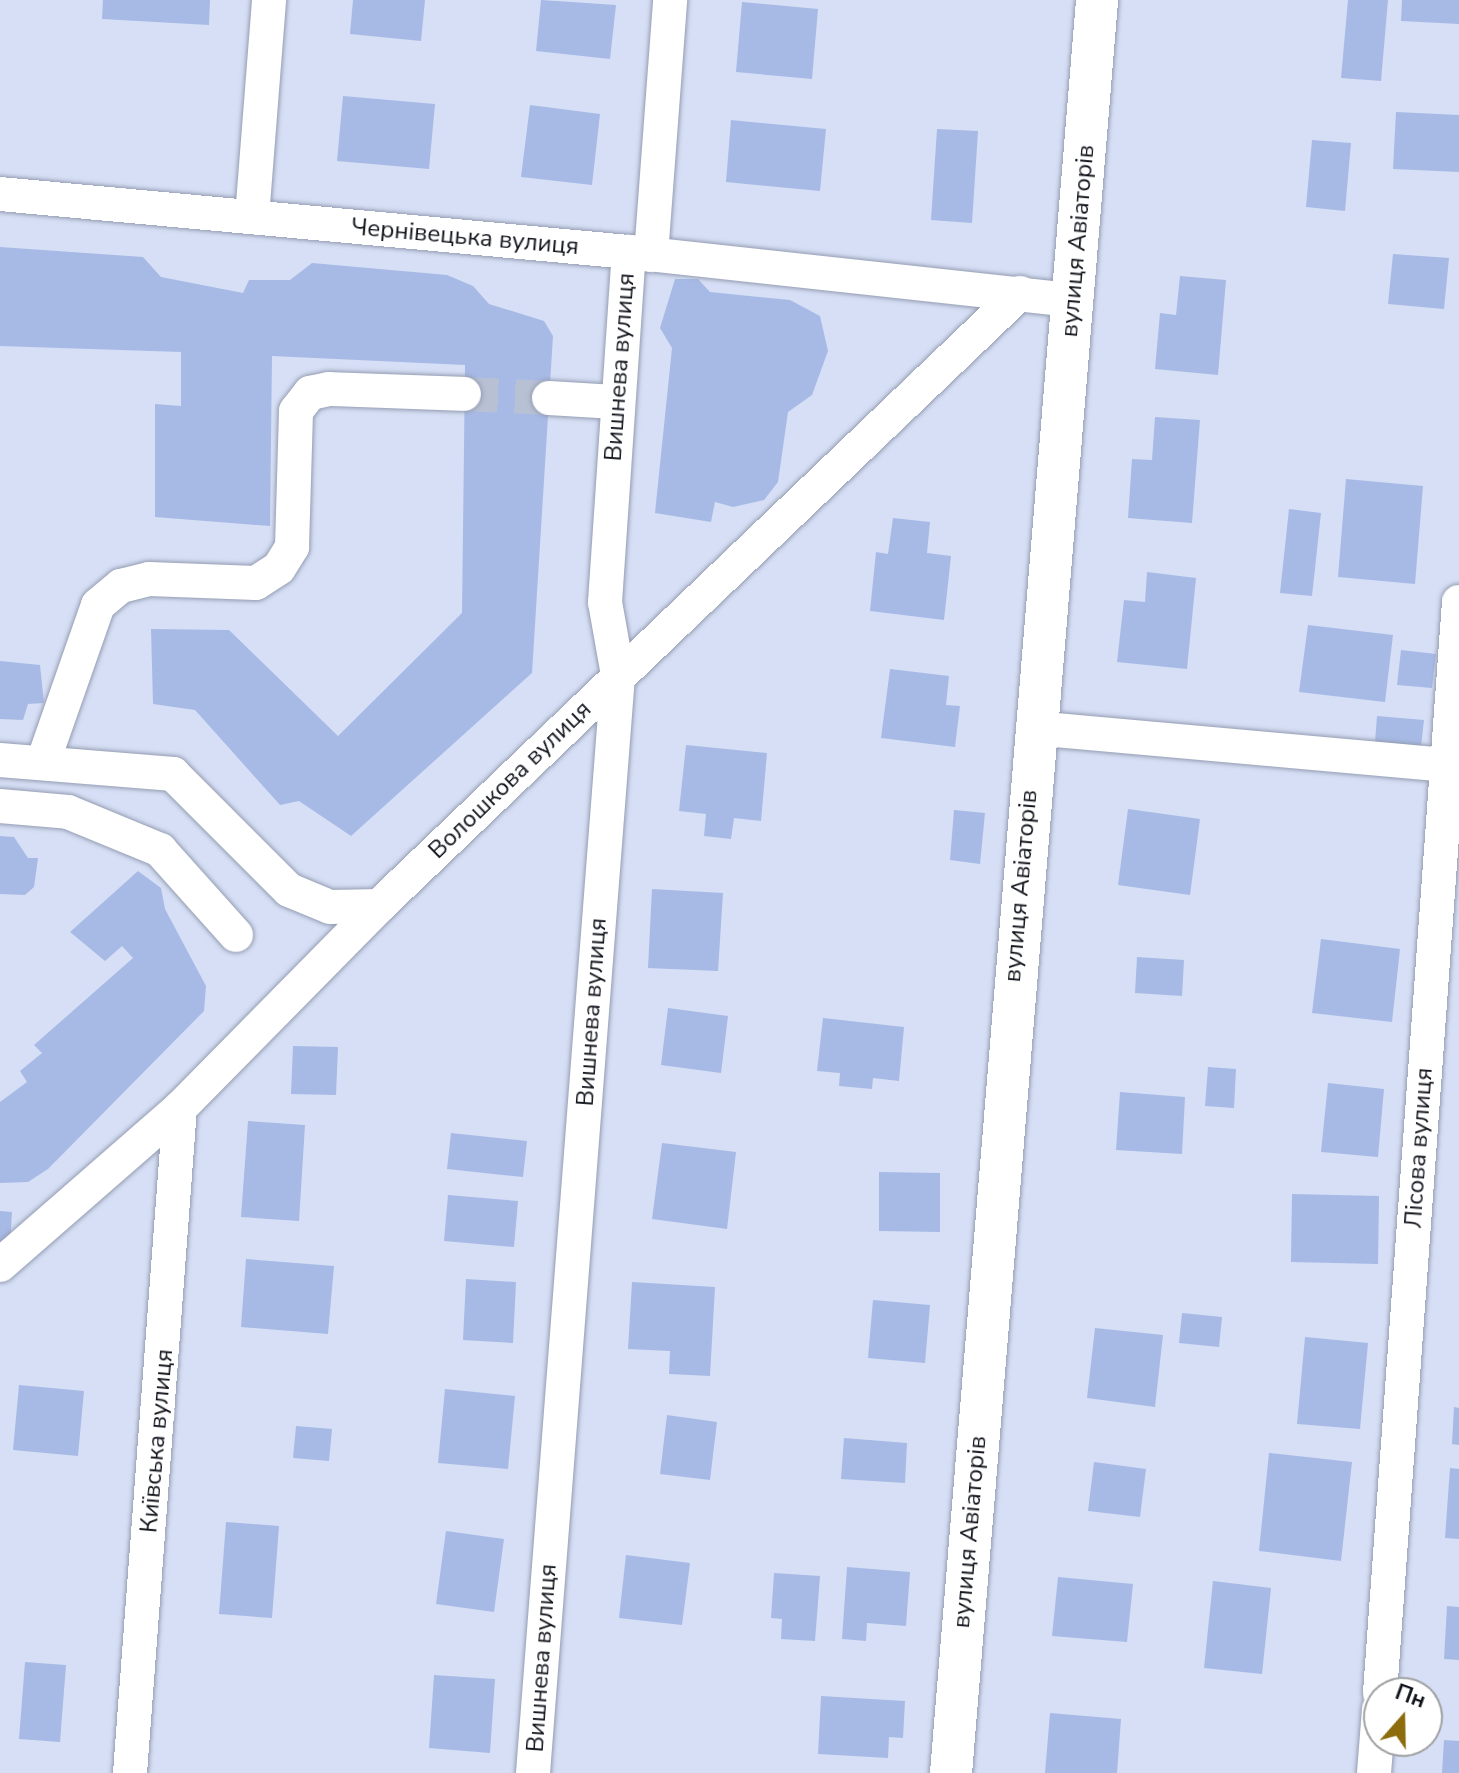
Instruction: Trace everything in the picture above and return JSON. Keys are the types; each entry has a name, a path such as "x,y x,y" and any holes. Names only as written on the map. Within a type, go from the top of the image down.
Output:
{"main road":[{"name":"вулиця Авіаторів","path":"951,1773 1033,728 1097,0"}],"street":[{"path":"252,217 269,0"},
{"name":"Вишнева вулиця","path":"533,1773 618,675 605,602 615,402 640,254 670,0"},
{"name":"Чернівецька вулиця","path":"0,194 640,254 1073,300"},
{"name":"Волошкова вулиця","path":"0,1265 180,1108 379,906 1020,293"},
{"path":"43,762 98,605 109,595 121,586 149,579 256,583 279,568 292,547 296,411 310,393 329,389 464,394"},
{"path":"549,398 615,402"},
{"name":"Лісова вулиця","path":"1381,1677 1452,766 1459,602"},
{"path":"1033,728 1452,766"},
{"path":"0,760 173,774 289,890 330,907 379,906"},
{"path":"0,806 68,812 160,850 236,935"},
{"name":"Київська вулиця","path":"130,1773 180,1108"}],"building":[{"path":"103,0 210,0 209,25 102,19"},
{"path":"353,0 425,0 421,41 350,34"},
{"path":"541,0 616,5 610,59 536,51"},
{"path":"1348,0 1388,0 1381,81 1341,78"},
{"path":"1402,0 1459,0 1459,24 1401,21"},
{"path":"742,2 818,9 812,79 736,72"},
{"path":"343,96 435,104 429,169 337,161"},
{"path":"530,105 600,114 592,185 521,177"},
{"path":"1396,112 1459,115 1459,172 1393,169"},
{"path":"731,120 826,129 820,191 726,182"},
{"path":"937,129 978,131 972,223 931,220"},
{"path":"1312,140 1351,143 1345,211 1306,207"},
{"path":"0,247 143,257 161,277 243,293 249,280 290,280 312,263 447,275 473,286 489,304 544,321 553,336 532,673 351,836 299,801 280,805 195,710 153,704 151,629 229,630 338,736 462,613 465,365 272,356 270,526 155,517 155,404 181,406 181,352 0,346"},
{"path":"1393,254 1449,258 1444,309 1388,304"},
{"path":"1180,276 1226,280 1218,375 1155,369 1160,313 1176,315"},
{"path":"675,279 698,279 710,292 790,300 820,316 828,351 812,395 788,412 778,482 764,500 733,507 715,502 711,522 655,513 672,348 660,328"},
{"path":"1155,417 1200,420 1192,523 1128,518 1132,459 1152,460"},
{"path":"1346,479 1423,486 1415,584 1338,577"},
{"path":"1289,509 1321,513 1312,596 1280,593"},
{"path":"893,518 930,522 927,553 951,556 944,620 870,611 876,552 888,554"},
{"path":"1147,572 1196,578 1187,669 1117,662 1124,600 1145,602"},
{"path":"1308,625 1393,635 1385,702 1299,692"},
{"path":"1401,650 1436,654 1432,688 1397,685"},
{"path":"0,661 40,665 44,703 28,704 23,720 0,719"},
{"path":"890,669 949,676 946,705 960,706 955,747 881,738"},
{"path":"1377,716 1424,720 1421,746 1375,742"},
{"path":"686,745 767,753 761,821 734,818 731,839 704,836 706,814 679,811"},
{"path":"1128,809 1200,819 1190,895 1118,885"},
{"path":"954,810 985,813 980,864 950,860"},
{"path":"0,836 14,837 28,858 38,858 34,887 25,895 0,894"},
{"path":"138,871 161,888 165,909 206,986 204,1011 48,1169 28,1182 0,1183 0,1102 27,1082 20,1071 42,1053 34,1045 133,958 122,946 105,961 70,932"},
{"path":"652,889 723,893 718,971 648,968"},
{"path":"1321,939 1400,949 1392,1022 1312,1013"},
{"path":"1137,957 1184,960 1182,996 1135,993"},
{"path":"668,1008 728,1016 721,1073 661,1065"},
{"path":"823,1018 904,1027 899,1081 873,1078 872,1089 839,1086 840,1073 817,1071"},
{"path":"293,1046 338,1047 336,1095 291,1094"},
{"path":"1208,1067 1236,1069 1234,1108 1205,1106"},
{"path":"1328,1083 1384,1089 1378,1157 1321,1152"},
{"path":"1120,1092 1185,1097 1182,1154 1116,1150"},
{"path":"248,1121 305,1125 299,1221 241,1217"},
{"path":"451,1133 527,1141 523,1177 447,1169"},
{"path":"662,1143 736,1152 727,1229 652,1219"},
{"path":"879,1172 940,1173 940,1232 879,1231"},
{"path":"1292,1194 1379,1196 1378,1264 1291,1262"},
{"path":"448,1195 518,1201 514,1247 444,1241"},
{"path":"0,1211 12,1212 10,1246 0,1245"},
{"path":"246,1259 334,1266 328,1334 241,1327"},
{"path":"466,1279 516,1282 513,1343 463,1340"},
{"path":"632,1282 715,1287 710,1376 669,1374 670,1351 628,1349"},
{"path":"873,1300 930,1305 925,1363 868,1358"},
{"path":"1182,1313 1222,1317 1219,1347 1179,1343"},
{"path":"1095,1328 1163,1335 1155,1407 1087,1398"},
{"path":"1305,1337 1368,1343 1360,1429 1297,1424"},
{"path":"19,1385 84,1391 78,1456 13,1450"},
{"path":"445,1389 515,1396 508,1469 438,1463"},
{"path":"1454,1407 1459,1408 1459,1445 1452,1444"},
{"path":"667,1415 717,1422 710,1480 660,1474"},
{"path":"296,1426 332,1429 329,1461 293,1458"},
{"path":"844,1438 907,1443 905,1483 841,1479"},
{"path":"1269,1453 1352,1462 1341,1561 1259,1551"},
{"path":"1094,1462 1146,1469 1140,1517 1088,1511"},
{"path":"1450,1468 1459,1469 1459,1539 1445,1538"},
{"path":"226,1522 279,1526 272,1618 219,1614"},
{"path":"446,1531 504,1539 494,1612 436,1604"},
{"path":"626,1555 690,1563 682,1625 619,1618"},
{"path":"847,1567 910,1572 906,1626 867,1623 866,1641 842,1639"},
{"path":"774,1573 820,1576 815,1641 781,1639 782,1619 771,1618"},
{"path":"1058,1577 1133,1584 1127,1642 1052,1636"},
{"path":"1213,1581 1271,1588 1262,1674 1204,1668"},
{"path":"1447,1606 1459,1607 1459,1660 1444,1659"},
{"path":"25,1662 66,1665 60,1742 19,1739"},
{"path":"434,1675 495,1679 490,1753 429,1748"},
{"path":"821,1696 905,1701 903,1738 889,1737 888,1758 818,1754"},
{"path":"1050,1713 1121,1719 1117,1773 1045,1773"},
{"path":"1444,1740 1459,1741 1459,1773 1442,1773"}],"tunnel":[{"path":"464,394 549,398"}]}
